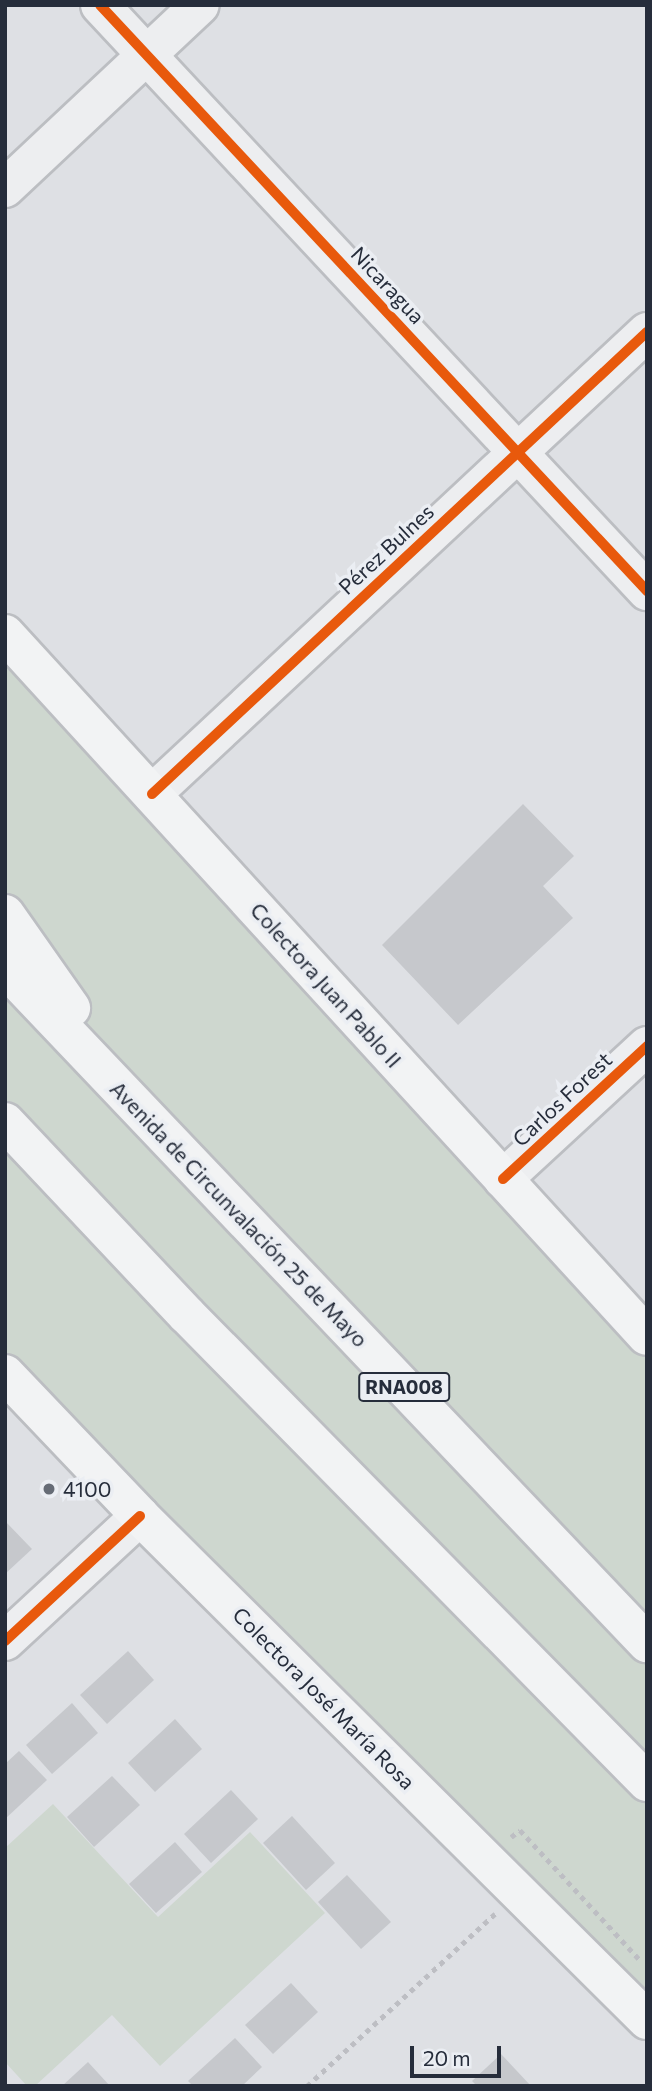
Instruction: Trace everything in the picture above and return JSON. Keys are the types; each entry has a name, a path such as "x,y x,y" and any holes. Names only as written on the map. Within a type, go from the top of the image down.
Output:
{"main road":[{"name":"Colectora Juan Pablo II","path":"5,634 647,1336"},
{"path":"5,914 161,1132"},
{"name":"Avenida de Circunvalación 25 de Mayo","path":"5,968 647,1643"},
{"path":"5,1122 187,1315 647,1782"},
{"path":"5,1160 187,1315"},
{"name":"Colectora José María Rosa","path":"5,1374 141,1516 647,2020"}],"street":[{"name":"Nicaragua","path":"100,5 647,591"},
{"path":"5,188 200,5"},
{"name":"Pérez Bulnes","path":"152,794 647,332"},
{"name":"Carlos Forest","path":"503,1179 647,1046"},
{"path":"5,1641 141,1516"}],"path":[{"path":"520,1830 647,1968"},
{"path":"307,2086 519,1892"}],"shaded area":[{"path":"5,634 647,1336 647,2020 5,1374"},
{"path":"53,1804 158,1917 250,1832 325,1913 160,2066 112,2015 35,2086 27,2086 5,2062 5,1848"}],"building":[{"path":"523,804 574,856 543,886 573,918 458,1025 382,945"},
{"path":"5,1521 32,1549 5,1574"},
{"path":"128,1651 154,1680 107,1724 80,1695"},
{"path":"72,1703 98,1733 52,1774 26,1745"},
{"path":"175,1719 202,1749 155,1792 128,1763"},
{"path":"19,1751 47,1780 5,1819 5,1764"},
{"path":"112,1776 140,1805 94,1847 67,1817"},
{"path":"231,1790 258,1819 211,1863 184,1834"},
{"path":"292,1816 335,1863 306,1890 263,1843"},
{"path":"175,1842 202,1872 156,1913 129,1884"},
{"path":"347,1875 391,1922 361,1949 318,1902"},
{"path":"291,1983 318,2012 273,2054 245,2025"},
{"path":"235,2038 262,2067 242,2086 193,2086 188,2081"},
{"path":"501,2054 531,2086 477,2086 472,2081"},
{"path":"88,2062 110,2086 62,2086"}],"cycle path":[{"path":"100,5 647,591"},
{"path":"152,794 647,332"},
{"path":"503,1179 647,1046"},
{"path":"5,1641 140,1516"}],"place":[{"name":"4100","path":"49,1489"}]}
